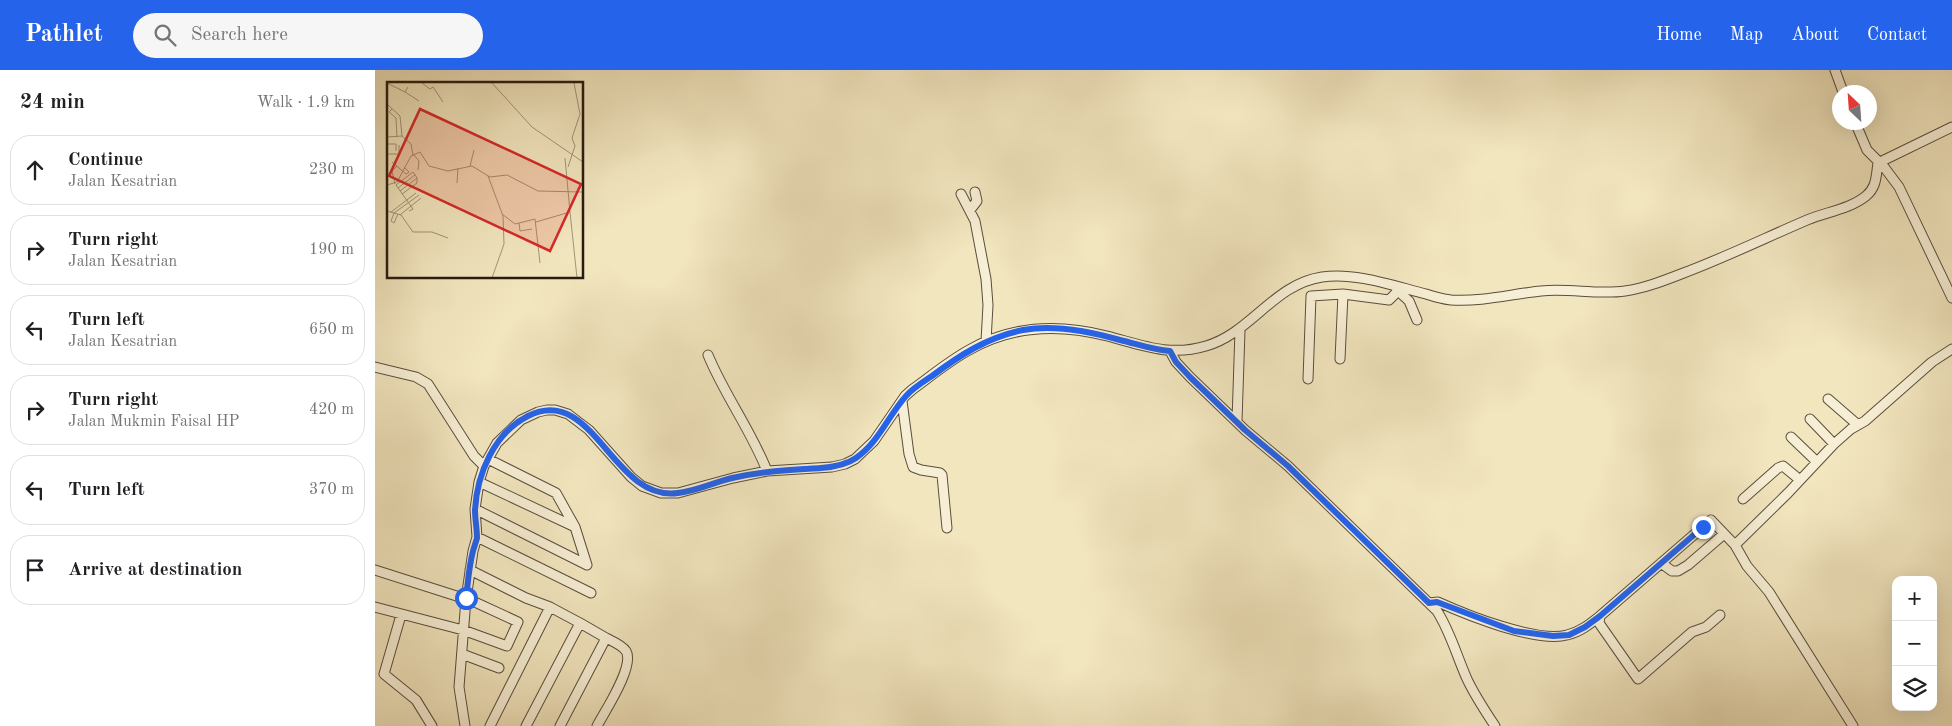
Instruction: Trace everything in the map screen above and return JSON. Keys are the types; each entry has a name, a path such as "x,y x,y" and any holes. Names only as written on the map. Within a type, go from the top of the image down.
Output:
{"street":[{"path":"1835,70 1840,85"},
{"path":"1878,163 1952,127"},
{"path":"1858,130 1867,150 1884,167 1899,187 1952,298"},
{"path":"465,726 459,695 466,599 477,537 475,509 479,482 486,463 497,444 521,420 538,412 555,410 568,414 583,425 606,447 631,477 653,491 661,493 678,493 767,471 832,467 855,459 874,441 902,401 913,389 951,361 986,341 1023,330 1047,328 1081,330 1151,349 1170,351 1206,346 1240,330 1271,301 1285,292 1322,277 1364,278 1398,289 1440,299 1453,300 1486,299 1542,291 1617,292 1648,286 1708,264 1808,220 1858,201 1872,190 1875,184 1878,163"},
{"path":"970,210 977,201 975,192"},
{"path":"961,194 975,222 987,284 986,341"},
{"path":"1308,379 1311,296 1343,294 1389,300 1398,289"},
{"path":"1398,289 1409,301 1417,320"},
{"path":"1340,359 1343,294"},
{"path":"1237,421 1240,330"},
{"path":"1735,545 1834,444 1865,421 1932,362 1952,349"},
{"path":"1170,351 1180,367 1288,466 1437,611 1444,622 1479,703 1495,726"},
{"path":"707,355 725,392 753,438 767,471"},
{"path":"375,367 416,378 428,384 474,456 556,493 575,527 587,565 475,509"},
{"path":"1828,399 1858,425"},
{"path":"902,401 909,454 913,466 942,475 947,528"},
{"path":"1809,420 1834,444"},
{"path":"1791,437 1816,461"},
{"path":"1743,499 1778,468 1783,466 1800,480"},
{"path":"479,482 575,527"},
{"path":"1429,603 1437,602 1514,631 1553,636 1575,633 1600,616 1711,520 1735,545 1747,566 1782,610 1853,726"},
{"path":"1661,563 1672,571 1683,569 1724,534"},
{"path":"477,537 591,593"},
{"path":"375,570 466,599 519,622 507,646 463,630 375,607"},
{"path":"470,570 526,598 551,607 624,649 628,658 623,676 597,726"},
{"path":"490,726 551,607"},
{"path":"401,614 383,674 416,700 432,726"},
{"path":"1600,616 1599,623 1638,679 1692,632 1706,627 1720,615"},
{"path":"526,726 580,622"},
{"path":"560,726 606,638"},
{"path":"462,654 499,668"}],"route":[{"path":"466,598 477,537 475,509 479,482 484,466 497,444 521,420 530,415 547,410 568,414 589,430 631,477 642,486 661,493 678,493 767,471 832,467 855,459 874,441 905,396 951,361 986,341 1023,330 1037,328 1081,330 1151,349 1170,351 1176,362 1190,377 1245,430 1288,466 1429,603 1437,602 1514,631 1553,636 1563,636 1578,632 1600,616 1703,527"}]}
